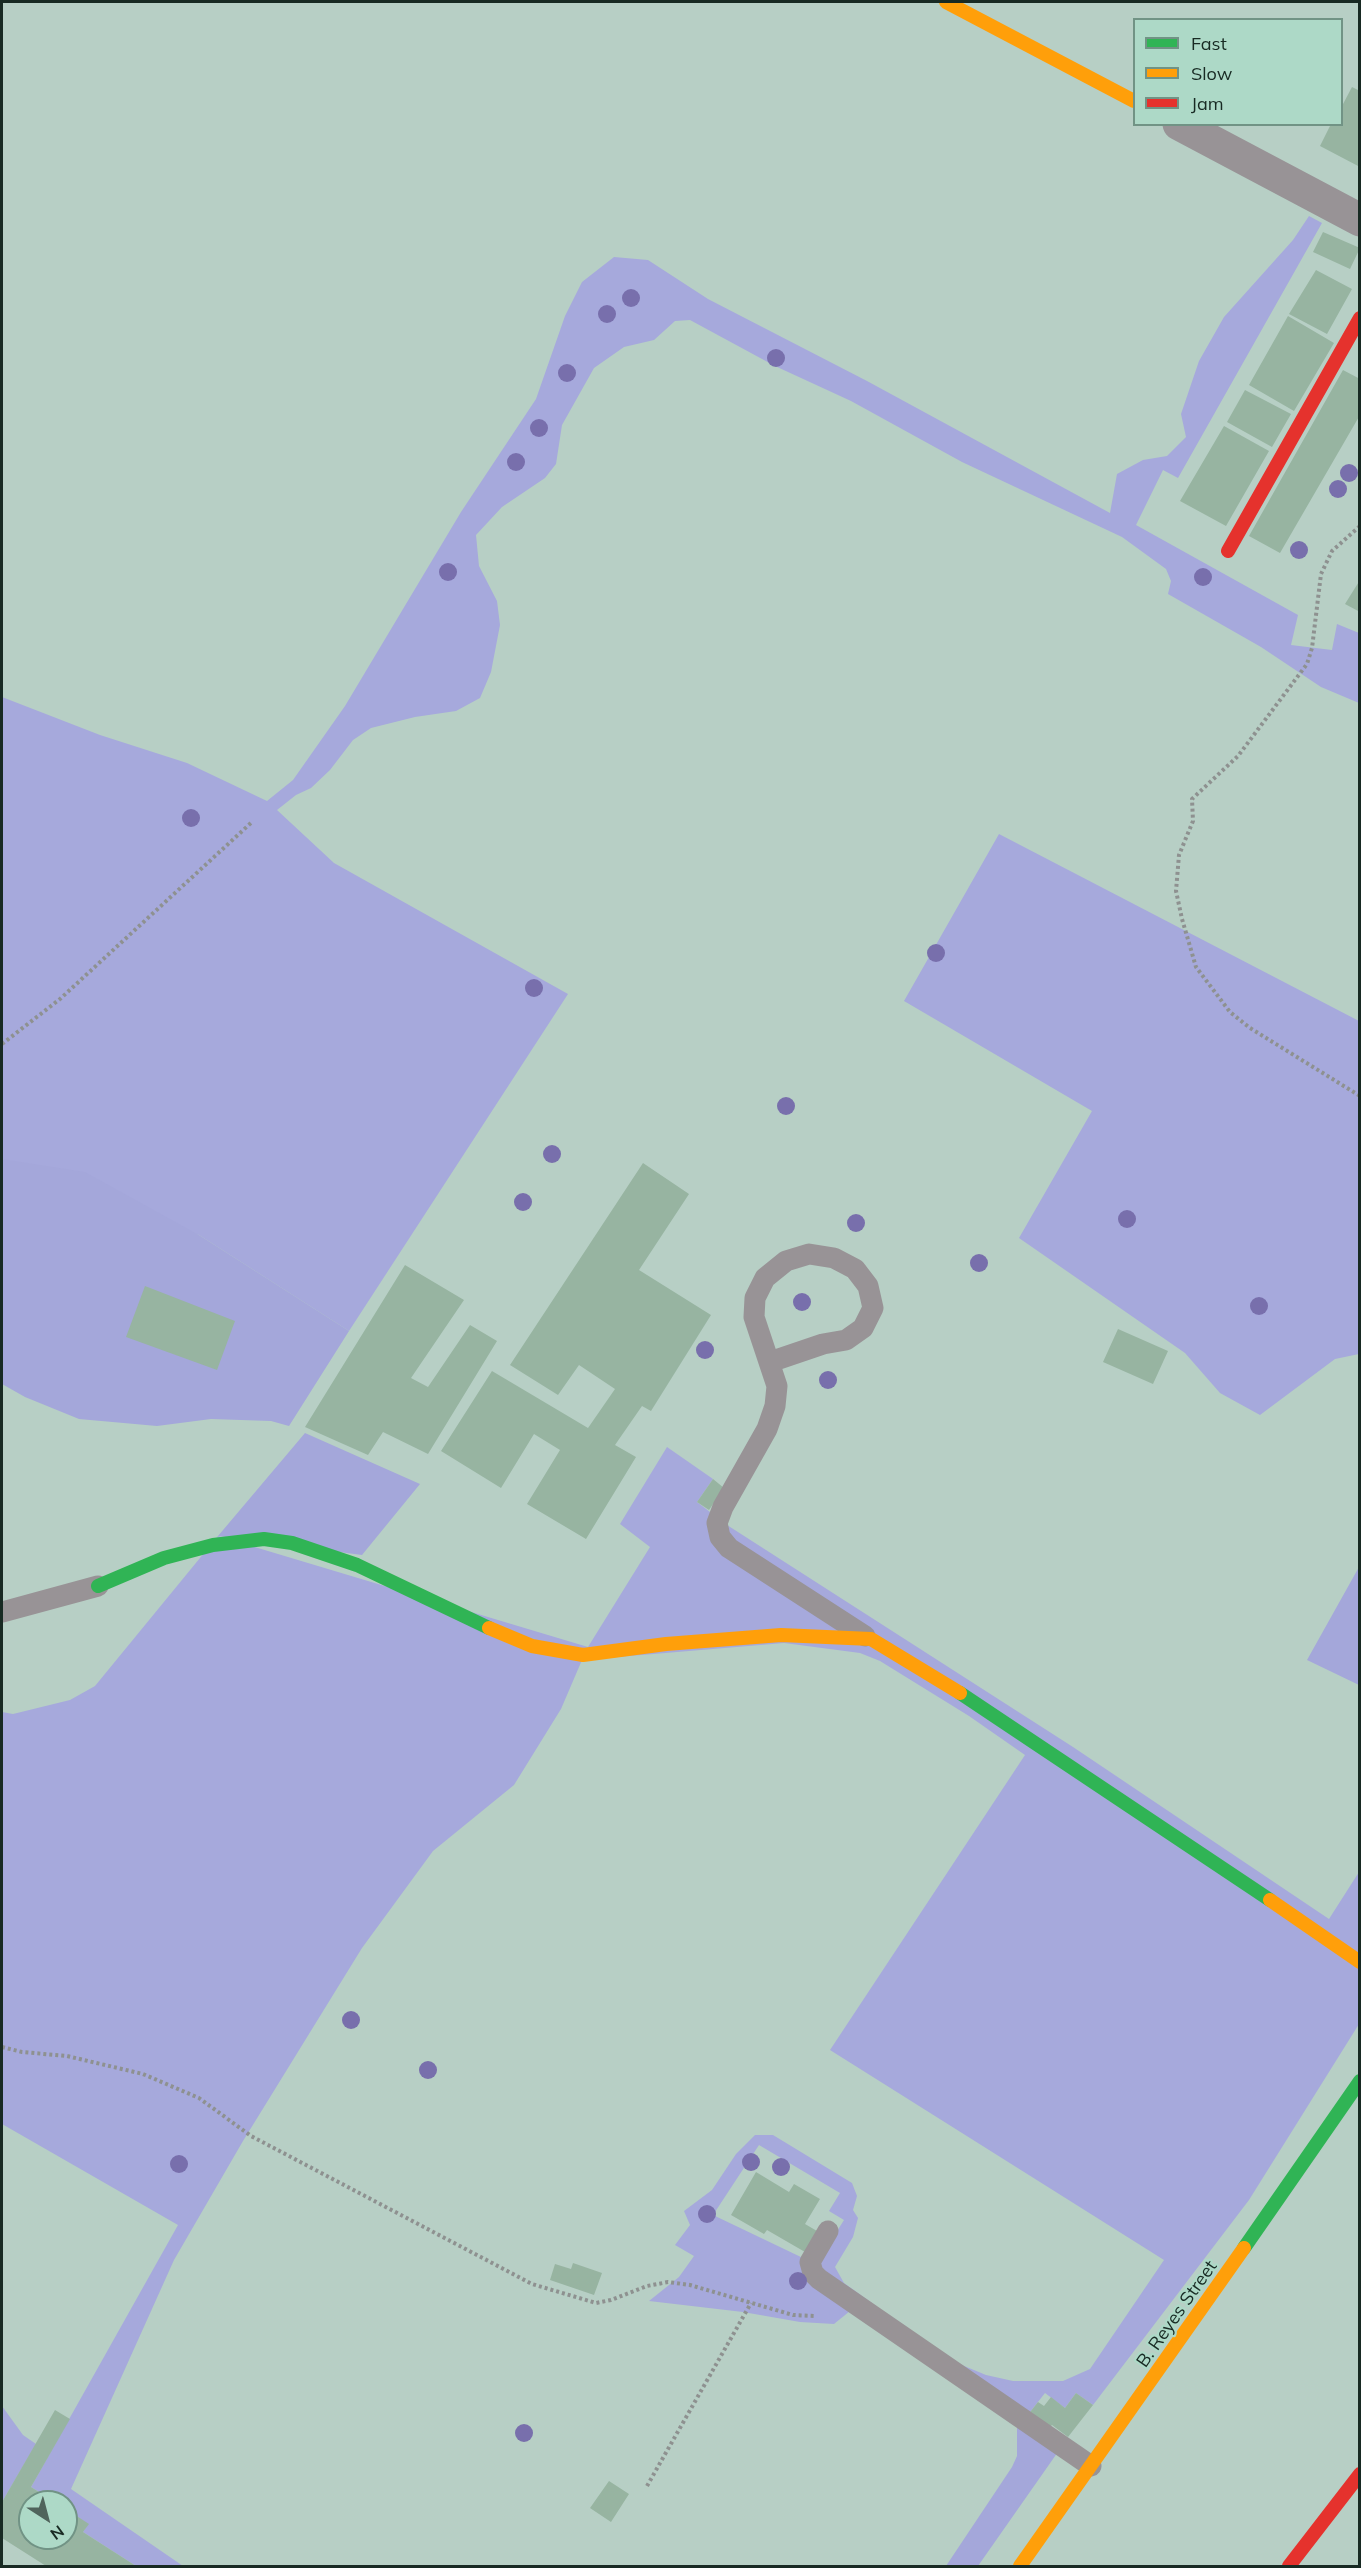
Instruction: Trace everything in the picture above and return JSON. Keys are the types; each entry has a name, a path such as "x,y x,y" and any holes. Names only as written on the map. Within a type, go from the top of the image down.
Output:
{"street":[{"path":"946,2 1133,100"},
{"path":"1183,126 1359,220"},
{"path":"1228,551 1359,318"},
{"path":"98,1586 164,1558 213,1545 264,1539 292,1543 357,1564 462,1617 532,1646 567,1654 583,1655 666,1644 781,1635 871,1639 969,1698 1210,1858 1359,1962"},
{"name":"B. Reyes Street","path":"1020,2566 1317,2145 1359,2081"},
{"path":"1289,2566 1359,2474"}],"lane":[{"path":"770,1362 823,1344 846,1340 863,1328 873,1308 868,1286 855,1269 834,1258 809,1254 786,1261 765,1278 755,1298 754,1317 777,1386 775,1406 763,1437 723,1507 717,1523 720,1537 729,1548 871,1639"},
{"path":"2,1612 98,1586"},
{"path":"828,2231 810,2262 819,2279 1091,2466"}],"path":[{"path":"1359,526 1332,551 1322,574 1312,648 1306,664 1238,756 1192,799 1193,821 1179,855 1176,891 1196,967 1230,1012 1250,1028 1359,1096"},
{"path":"2,1044 60,999 252,822"},
{"path":"2,2047 22,2052 67,2055 143,2074 199,2098 251,2136 532,2284 596,2302 612,2301 648,2286 668,2282 690,2285 793,2315 825,2316 854,2303"},
{"path":"647,2486 752,2303"}],"shaded area":[{"path":"1309,216 1322,223 1178,478 1163,470 1136,525 1298,615 1291,645 1332,650 1337,624 1359,633 1359,703 1321,687 1261,647 1168,594 1171,581 1166,569 1122,537 962,462 851,401 775,366 690,320 675,321 654,340 624,347 594,368 562,425 556,464 545,478 502,507 476,535 479,566 497,601 500,625 491,672 480,698 456,711 415,717 371,728 353,740 330,770 311,788 296,795 277,810 334,863 568,994 349,1331 199,1235 2,1159 2,697 100,735 187,763 267,801 293,780 345,706 461,512 536,399 565,316 582,282 614,257 648,260 708,299 867,381 1110,513 1117,474 1143,460 1167,456 1186,437 1181,414 1199,361 1224,317 1293,240"},
{"path":"999,834 1359,1021 1359,1354 1335,1359 1260,1415 1220,1393 1185,1353 1019,1238 1092,1111 904,1001"},
{"path":"2,1159 85,1172 199,1235 349,1331 289,1426 271,1421 211,1419 157,1426 79,1419 25,1397 2,1384"},
{"path":"305,1433 420,1484 362,1555 218,1536"},
{"path":"667,1447 713,1479 697,1502 727,1525 1073,1747 1329,1919 1359,1872 1359,2024 1249,2200 1093,2405 1076,2393 1065,2408 1045,2393 1027,2416 816,2265 844,2220 829,2211 840,2193 759,2145 713,2215 803,2258 850,2311 834,2324 800,2322 743,2312 649,2301 679,2277 694,2256 675,2245 690,2225 684,2211 712,2190 736,2154 755,2135 773,2135 852,2183 857,2196 853,2210 858,2218 853,2237 835,2267 844,2283 952,2361 986,2375 1013,2381 1063,2381 1090,2369 1164,2260 830,2050 1025,1755 969,1716 880,1661 860,1653 784,1643 582,1660 561,1709 514,1785 433,1851 362,1948 243,2141 174,2260 72,2490 36,2490 31,2487 178,2225 2,2124 2,1712 13,1714 70,1700 95,1686 218,1536 588,1647 650,1547 620,1524"},
{"path":"1359,1567 1360,1685 1307,1660"},
{"path":"2,2406 23,2435 36,2444 2,2502"},
{"path":"1017,2418 1060,2449 978,2566 946,2566 1012,2467 1017,2456"},
{"path":"78,2494 183,2566 136,2566 83,2532 88,2524 78,2517"}],"building":[{"path":"1352,87 1360,91 1360,167 1320,146 1330,126 1343,126 1343,104"},
{"path":"1323,232 1360,248 1350,269 1313,252"},
{"path":"1316,270 1352,289 1327,334 1289,314"},
{"path":"1288,316 1334,343 1294,411 1249,385"},
{"path":"1343,370 1360,379 1360,415 1280,553 1249,536"},
{"path":"1245,390 1291,414 1272,447 1227,422"},
{"path":"1224,426 1269,451 1226,526 1180,501"},
{"path":"1360,580 1360,612 1345,604"},
{"path":"643,1163 689,1194 639,1270 711,1315 651,1411 642,1406 615,1445 636,1457 586,1539 527,1504 560,1450 534,1434 501,1488 441,1451 492,1371 588,1428 615,1389 579,1365 558,1395 510,1365"},
{"path":"405,1265 464,1300 411,1378 428,1387 470,1325 497,1341 428,1454 383,1432 368,1455 305,1427"},
{"path":"145,1286 235,1321 217,1370 126,1337"},
{"path":"1118,1329 1168,1351 1153,1384 1103,1362"},
{"path":"713,1479 724,1488 709,1510 697,1502"},
{"path":"756,2172 789,2192 794,2184 820,2199 805,2224 817,2231 805,2252 767,2230 764,2234 731,2215"},
{"path":"573,2263 602,2273 594,2295 550,2280 555,2264 571,2269"},
{"path":"1076,2393 1093,2405 1068,2437 1052,2425 1046,2431 1027,2416 1038,2402 1044,2406 1051,2397 1065,2408"},
{"path":"55,2410 70,2419 31,2487 36,2490 18,2490 18,2548 2,2538 2,2502"},
{"path":"609,2481 629,2494 611,2522 590,2508"},
{"path":"78,2517 89,2524 83,2532 136,2566 46,2566 21,2550 78,2550"}],"traffic: fast":[{"path":"98,1586 164,1558 213,1545 264,1539 292,1543 357,1565 489,1628"},
{"path":"960,1693 1270,1900"},
{"path":"1244,2248 1360,2081"}],"traffic: slow":[{"path":"946,2 1133,100"},
{"path":"489,1628 532,1646 583,1655 666,1644 781,1635 871,1639 960,1693"},
{"path":"1270,1900 1360,1962"},
{"path":"1020,2566 1244,2248"}],"traffic: jam":[{"path":"1228,551 1360,318"},
{"path":"1289,2566 1360,2474"}]}
